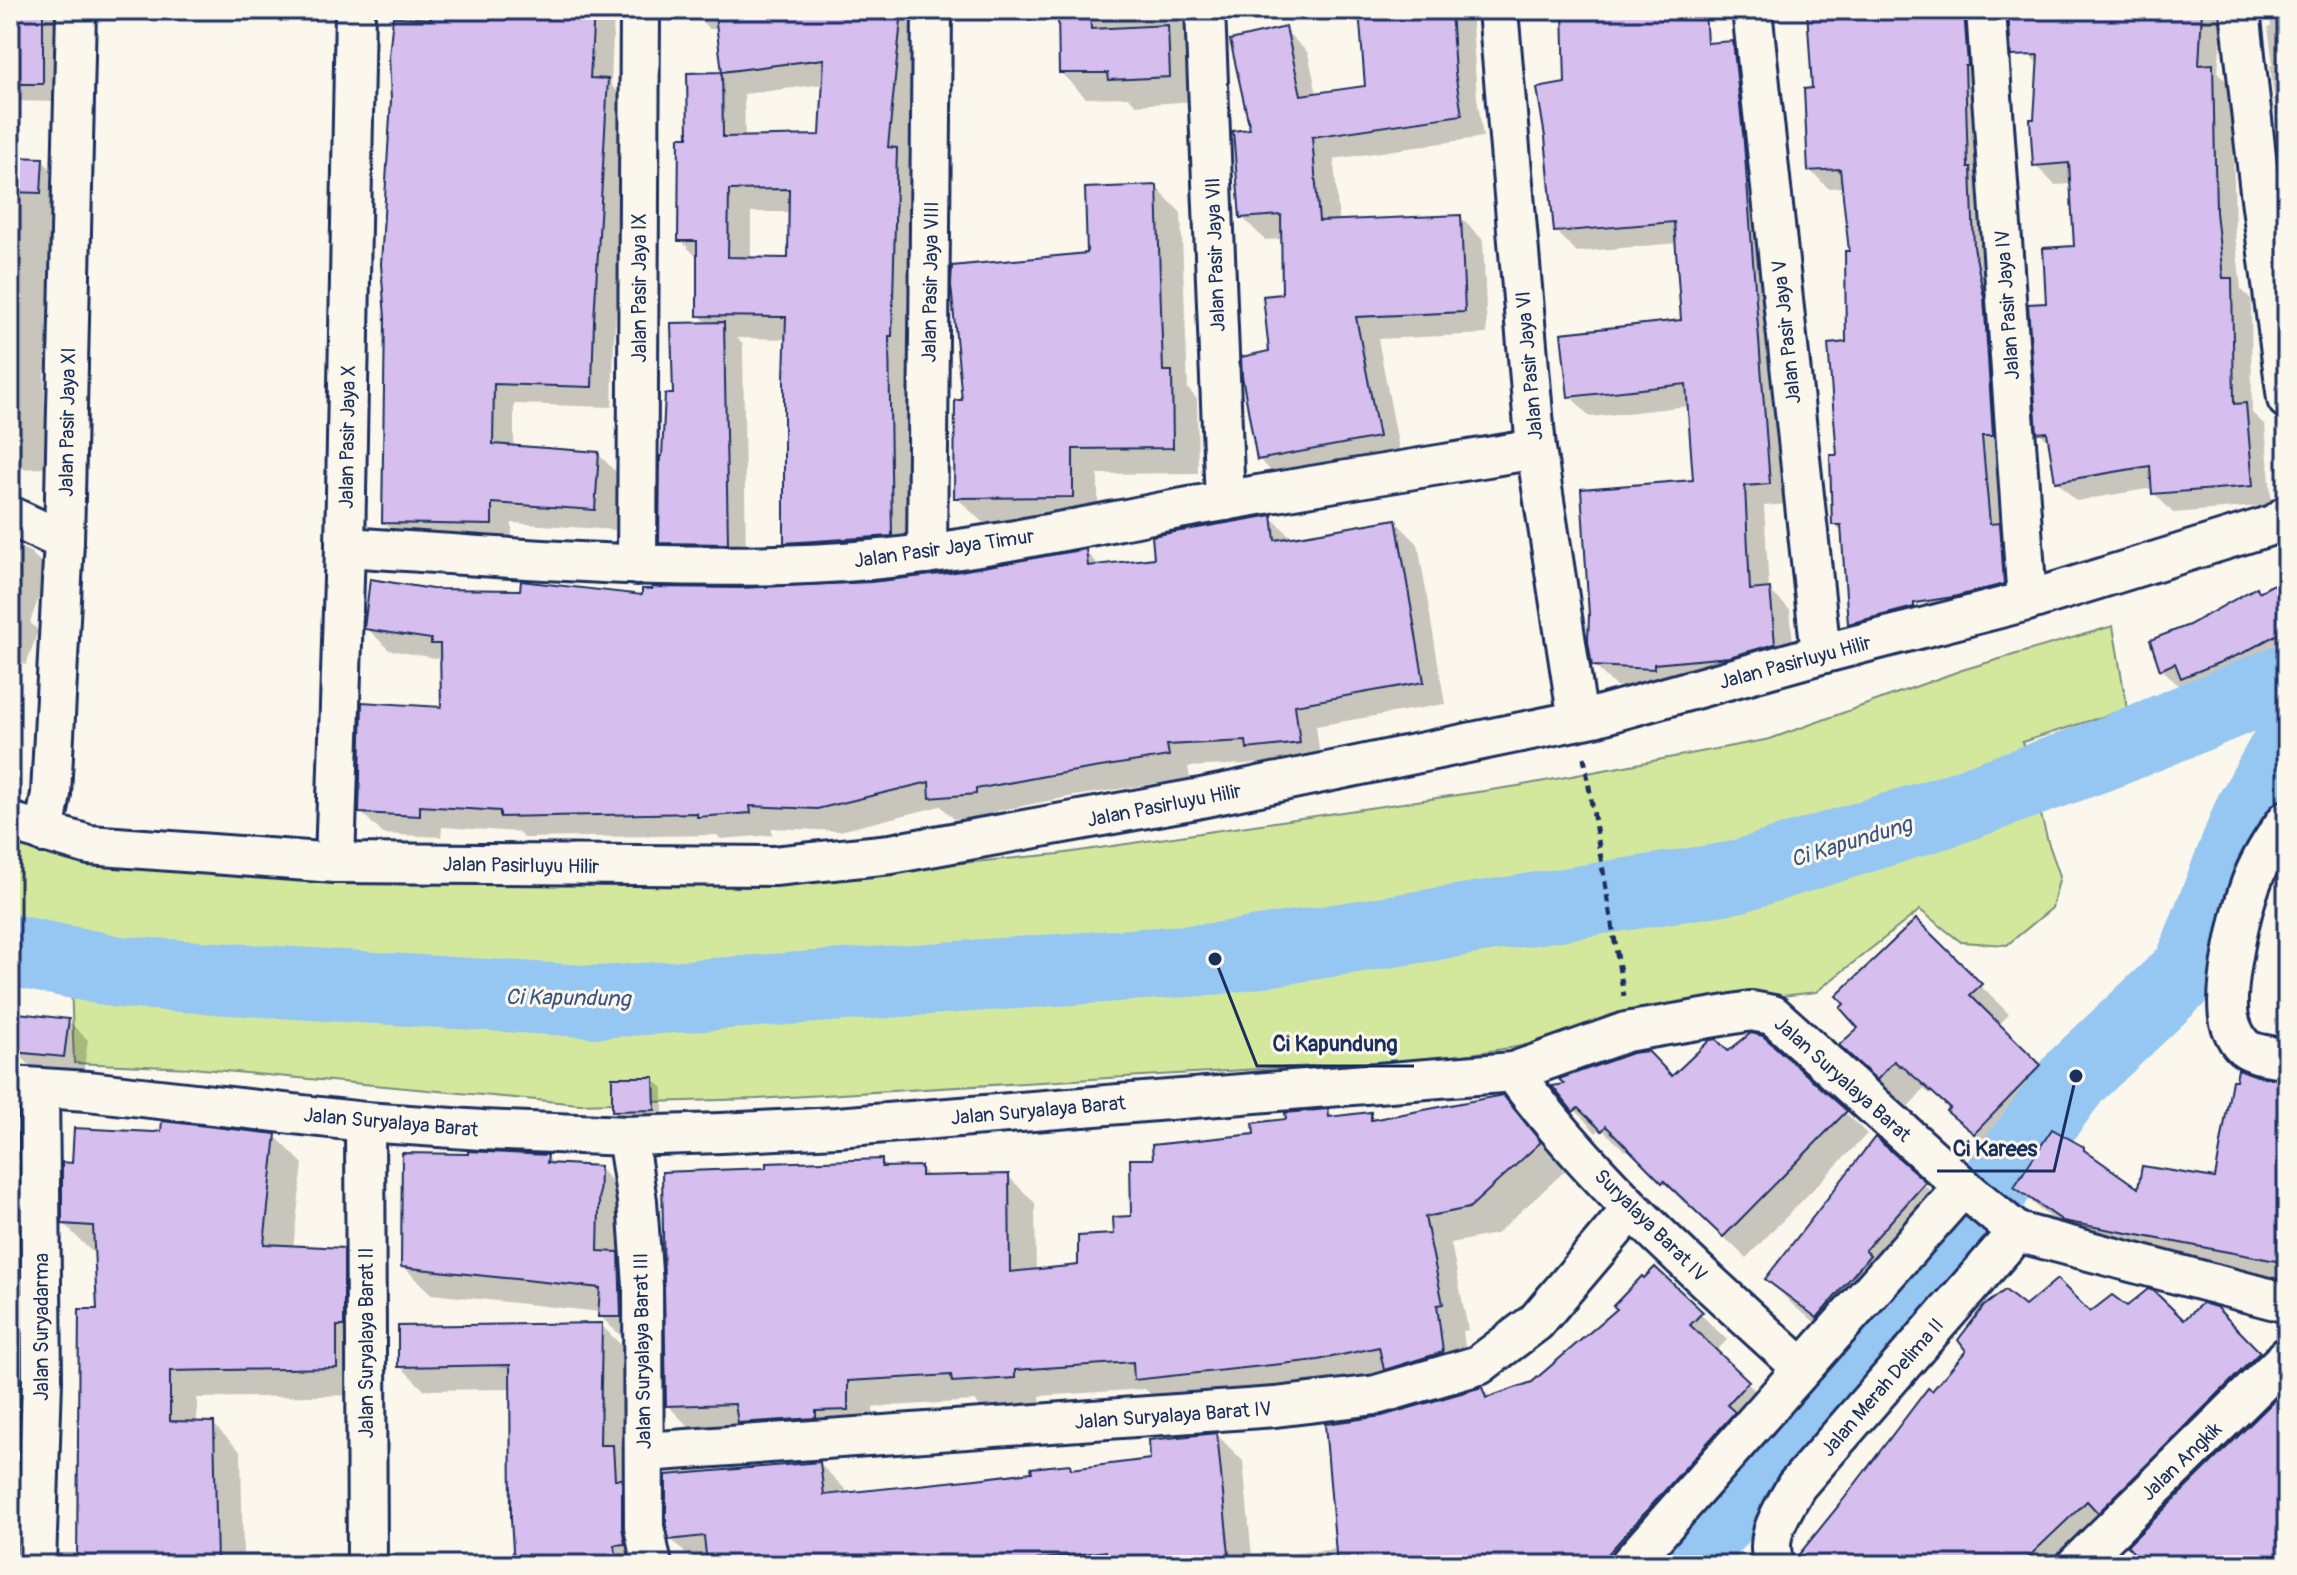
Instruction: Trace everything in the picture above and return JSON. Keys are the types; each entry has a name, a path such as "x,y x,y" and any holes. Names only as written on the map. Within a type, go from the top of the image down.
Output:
{"street":[{"name":"Jalan Pasir Jaya XI","path":"27,828 51,794 64,541 76,10"},
{"name":"Jalan Pasir Jaya X","path":"335,863 345,547 355,10"},
{"name":"Jalan Pasir Jaya IX","path":"637,565 640,10"},
{"name":"Jalan Pasir Jaya VIII","path":"927,554 932,10"},
{"name":"Jalan Pasir Jaya Vll","path":"1205,10 1225,501"},
{"name":"Jalan Pasir Jaya Vl","path":"1498,10 1536,449 1578,720"},
{"name":"Jalan Pasir Jaya V","path":"1752,10 1821,654"},
{"name":"Jalan Pasir Jaya IV","path":"1986,10 2027,601"},
{"path":"2240,10 2273,180 2287,399"},
{"name":"Jalan Pasir Jaya Timur","path":"345,547 637,565 798,565 927,554 1015,541 1225,501 1536,449"},
{"name":"Jalan Pasirluyu Hilir","path":"27,828 89,845 335,863 774,866 891,854 1196,799 1578,720 2027,601 2276,524 2287,515"},
{"path":"10,516 64,541"},
{"path":"2287,820 2253,877 2237,926 2228,998 2230,1023 2242,1046 2287,1059"},
{"name":"Jalan Suryalaya Barat","path":"25,1087 88,1091 365,1122 482,1130 627,1136 837,1127 1513,1072 1626,1032 1751,1011 1773,1015 1990,1209"},
{"name":"Suryalaya Barat IV","path":"1513,1072 1545,1116 1631,1210 1802,1368"},
{"name":"Jalan Suryadarma","path":"25,1087 26,1380 36,1565"},
{"name":"Jalan Suryalaya Barat II","path":"365,1122 367,1565"},
{"name":"Jalan Suryalaya Barat III","path":"627,1136 637,1201 643,1286 644,1527 652,1565"},
{"path":"1629,1565 1802,1368 1990,1209 2287,1303"},
{"name":"Jalan Merah Delima II","path":"1772,1560 1772,1533 1796,1486 1990,1209"},
{"name":"Jalan Suryalaya Barat IV","path":"645,1452 1275,1407 1376,1395 1479,1365 1536,1322 1631,1210"},
{"name":"Jalan Angkik","path":"2076,1565 2287,1357"}],"path":[{"path":"1588,782 1623,978"}],"green space":[{"path":"2113,626 2127,709 2022,742 2060,876 2052,908 2007,945 1961,942 1920,910 1816,992 1665,1010 1541,1043 1445,1058 756,1099 579,1104 192,1068 74,1063 69,931 10,918 10,837 833,875 1059,854 1518,786 1770,739 1962,670"}],"building":[{"path":"10,10 43,10 43,84 10,84"},
{"path":"432,10 594,10 590,78 608,79 592,387 494,384 493,444 599,452 595,510 492,503 492,525 382,523 385,318 381,264 391,100 389,56 393,17 431,19"},
{"path":"755,10 902,10 888,147 897,148 892,336 889,336 892,536 784,543 786,317 697,316 697,241 678,241 679,137 688,137 687,73 722,72 715,15","holes":["824,59 820,135 723,137 722,72","789,189 788,258 728,257 729,190"]},
{"path":"1058,10 1090,10 1091,29 1168,25 1170,77 1109,80 1108,73 1059,73"},
{"path":"1359,10 1451,10 1455,73 1462,115 1312,137 1319,221 1461,215 1465,312 1356,317 1379,437 1257,460 1241,357 1269,351 1263,296 1282,294 1281,215 1240,218 1233,131 1250,129 1230,40 1286,27 1301,95 1365,86"},
{"path":"1563,10 1705,10 1707,43 1733,41 1744,143 1770,484 1745,486 1750,590 1770,588 1775,644 1729,657 1654,664 1654,669 1592,666 1588,641 1581,489 1693,480 1686,384 1568,397 1561,333 1681,320 1674,222 1554,232 1537,88 1565,83"},
{"path":"1807,10 1964,10 1968,66 1965,66 1968,167 1971,167 1974,247 1984,297 1993,436 1982,436 1990,524 2000,523 2004,584 1914,603 1914,607 1848,624 1841,525 1832,525 1830,455 1837,455 1828,344 1846,342 1845,251 1849,251 1840,169 1808,171 1804,89 1812,88"},
{"path":"2008,10 2202,10 2199,65 2213,64 2216,212 2223,278 2232,278 2234,404 2246,403 2253,486 2152,494 2150,466 2055,482 2047,432 2037,433 2028,304 2046,303 2043,248 2074,246 2069,163 2033,166 2030,119 2034,119 2038,55 2011,56"},
{"path":"10,157 43,158 41,193 10,192"},
{"path":"1157,185 1163,371 1172,371 1173,448 1073,449 1073,497 954,498 955,400 962,400 951,285 952,266 1087,253 1085,188"},
{"path":"724,322 728,544 659,543 660,456 665,394 673,394 671,323"},
{"path":"1272,515 1275,540 1396,519 1424,682 1295,705 1300,743 1247,749 1246,741 1167,745 1169,756 976,789 976,794 930,798 929,782 817,809 750,806 751,813 697,817 697,813 500,817 500,811 420,806 420,816 359,813 362,702 441,707 440,644 431,644 431,639 364,629 370,579 432,589 520,590 521,581 642,595 642,589 652,587 739,588 871,582 949,573 1086,549 1088,566 1154,558 1152,536"},
{"path":"2287,577 2287,629 2243,653 2181,678 2175,663 2160,670 2150,640 2189,625 2257,587 2259,592"},
{"path":"1916,919 1982,984 1970,995 2041,1065 1974,1134 1946,1111 1950,1108 1901,1065 1894,1061 1877,1080 1839,1045 1858,1028 1840,1008 1844,1004 1836,996"},
{"path":"18,1013 69,1019 64,1057 14,1052"},
{"path":"1751,1033 1763,1036 1847,1111 1723,1237 1664,1181 1662,1183 1606,1126 1602,1131 1578,1108 1573,1112 1552,1086 1564,1084 1559,1079 1632,1053 1648,1051 1672,1076 1710,1040 1716,1039 1728,1051"},
{"path":"2238,1069 2257,1076 2287,1080 2287,1263 2063,1221 2014,1187 2052,1129 2084,1147 2138,1188 2142,1166 2215,1178 2232,1080 2236,1080"},
{"path":"612,1077 654,1077 655,1110 612,1111"},
{"path":"1503,1095 1541,1142 1469,1208 1425,1217 1443,1304 1437,1305 1443,1352 1384,1370 1379,1347 1318,1360 1134,1380 1133,1362 1015,1370 1015,1378 952,1382 951,1375 848,1381 848,1410 816,1411 816,1418 738,1423 735,1404 666,1406 662,1172 766,1168 766,1163 882,1159 882,1167 921,1166 921,1176 1009,1174 1010,1272 1078,1265 1078,1236 1114,1234 1113,1217 1131,1216 1130,1159 1153,1159 1152,1145 1254,1134 1253,1123 1286,1119 1285,1113 1328,1109 1329,1117 1371,1112 1371,1120"},
{"path":"162,1121 276,1134 264,1244 344,1248 344,1326 337,1326 337,1368 170,1371 170,1421 214,1422 217,1565 77,1565 79,1309 97,1309 93,1226 62,1224 62,1162 72,1163 74,1128 154,1132 161,1131"},
{"path":"1875,1137 1926,1182 1865,1250 1870,1255 1817,1318 1765,1279"},
{"path":"468,1151 548,1155 547,1163 600,1166 598,1251 619,1252 621,1317 598,1317 600,1288 401,1267 402,1153 468,1154"},
{"path":"1655,1267 1703,1312 1690,1325 1749,1381 1727,1405 1735,1412 1598,1565 1337,1565 1325,1424 1382,1416 1482,1387 1486,1398 1532,1382 1617,1309 1613,1306"},
{"path":"2057,1279 2090,1312 2112,1295 2127,1306 2148,1289 2184,1320 2202,1303 2216,1307 2260,1352 2098,1513 2087,1501 2020,1565 1796,1565 1796,1558 1928,1388 1932,1391 1966,1351 1958,1340 1984,1306 2005,1290 2025,1306"},
{"path":"602,1323 600,1445 613,1445 615,1479 622,1479 625,1544 614,1545 618,1565 514,1565 510,1365 398,1367 398,1326"},
{"path":"2287,1388 2287,1565 2145,1565 2127,1546"},
{"path":"1217,1433 1230,1565 1157,1565 1156,1555 1107,1558 1106,1551 1037,1560 1037,1565 707,1565 704,1536 669,1540 666,1525 666,1475 820,1462 824,1495 1032,1472 1031,1468 1070,1464 1071,1469 1150,1459 1149,1440"}],"waterway":[{"name":"Ci Kapundung","path":"10,950 119,972 600,1002 1215,959 1736,877 1950,810 2108,753 2287,679"},
{"path":"1679,1565 1874,1348 2076,1076 2189,969 2249,814 2287,746"}],"place":[{"name":"Ci Kapundung","path":"1215,959"},
{"name":"Ci Karees","path":"2076,1076"}]}
